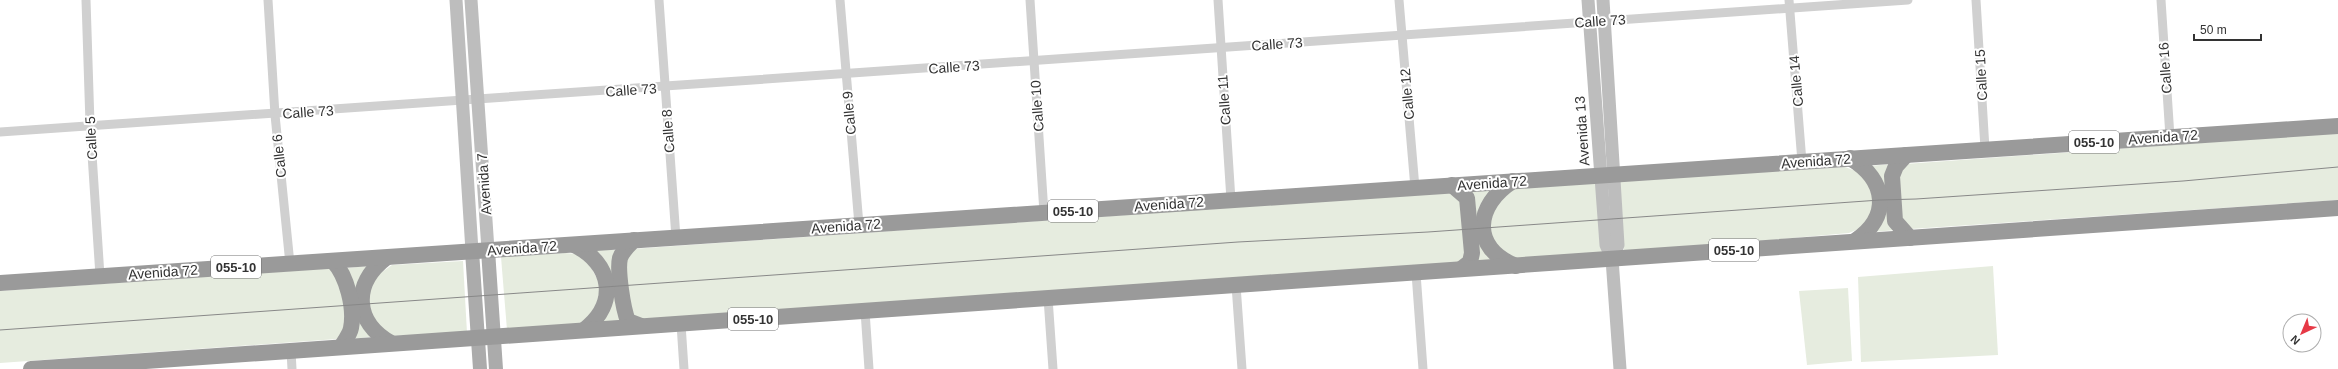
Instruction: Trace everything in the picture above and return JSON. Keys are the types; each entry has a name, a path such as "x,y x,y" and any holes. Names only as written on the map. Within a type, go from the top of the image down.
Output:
{"highway":[{"name":"Avenida 72","path":"0,283 2338,126"},
{"path":"1906,155 1896,166 1892,176 1895,221 1910,238"},
{"path":"1850,158 1863,166 1872,175 1878,187 1880,200 1875,222 1866,233 1855,241"},
{"path":"1513,181 1494,195 1488,205 1483,227 1492,250 1499,257 1516,266"},
{"path":"1452,185 1467,198 1469,213 1472,253 1470,262 1461,269"},
{"name":"055-10","path":"31,369 110,366 391,343 2338,208"},
{"path":"634,240 624,250 620,260 623,310 628,321 641,326"},
{"path":"574,245 586,251 597,261 604,273 607,287 606,301 600,314 584,330"},
{"path":"386,258 375,266 367,278 362,291 362,305 365,317 371,328 391,343"},
{"path":"333,261 342,271 346,279 350,306 351,329 340,347"}],"main road":[{"name":"Avenida 7","path":"456,0 472,251 486,337 496,369"},
{"name":"Avenida 7","path":"471,0 488,250 486,337 480,369"},
{"name":"Avenida 13","path":"1588,0 1607,175 1618,245 1612,259 1620,369"},
{"name":"Avenida 13","path":"1603,0 1607,175"}],"street":[{"name":"Calle 5","path":"86,0 90,124 100,276"},
{"name":"Calle 6","path":"268,0 275,114 290,264"},
{"name":"Calle 8","path":"659,0 676,238"},
{"name":"Calle 9","path":"840,0 845,74 859,225"},
{"name":"Calle 10","path":"1030,0 1044,213"},
{"name":"Calle 11","path":"1218,0 1231,200"},
{"name":"Calle 12","path":"1399,0 1415,188"},
{"name":"Calle 73","path":"0,132 90,124 275,114 1402,36 1604,21 1790,4 1908,0"},
{"name":"Calle 15","path":"1976,0 1985,149"},
{"name":"Calle 16","path":"2161,0 2170,137"},
{"name":"Calle 14","path":"1790,4 1802,162"},
{"path":"1416,272 1423,369"},
{"path":"1236,285 1242,369"},
{"path":"1048,298 1053,369"},
{"path":"865,311 869,369"},
{"path":"681,324 684,369"},
{"path":"291,351 292,369"}],"shaded area":[{"path":"2338,133 2338,200 1911,229 1901,223 1899,168 1905,164"},
{"path":"1891,164 1896,230 1873,232 1880,223 1870,166"},
{"path":"1845,167 1864,174 1876,206 1861,228 1849,233 1624,253 1618,181"},
{"path":"1597,182 1602,255 1517,260 1508,258 1490,237 1490,211 1513,189"},
{"path":"1493,190 1480,205 1477,220 1494,262 1473,264 1466,191"},
{"path":"1455,192 1463,199 1465,263 637,322 628,314 626,253 632,249"},
{"path":"594,250 618,250 624,322 601,324 609,311"},
{"path":"565,253 577,254 587,260 600,284 597,312 576,326 507,330 501,257"},
{"path":"463,261 467,333 393,336 384,333 367,311 372,279 392,265"},
{"path":"367,266 359,322 371,337 350,339 347,268"},
{"path":"1993,266 1998,355 1861,362 1858,277"},
{"path":"332,268 339,272 347,328 337,339 0,363 0,291"},
{"path":"1848,288 1852,361 1807,365 1799,291"}],"tram line":[{"path":"0,330 1238,242 1428,232 1880,200 1916,199 2183,181 2338,167"}]}
